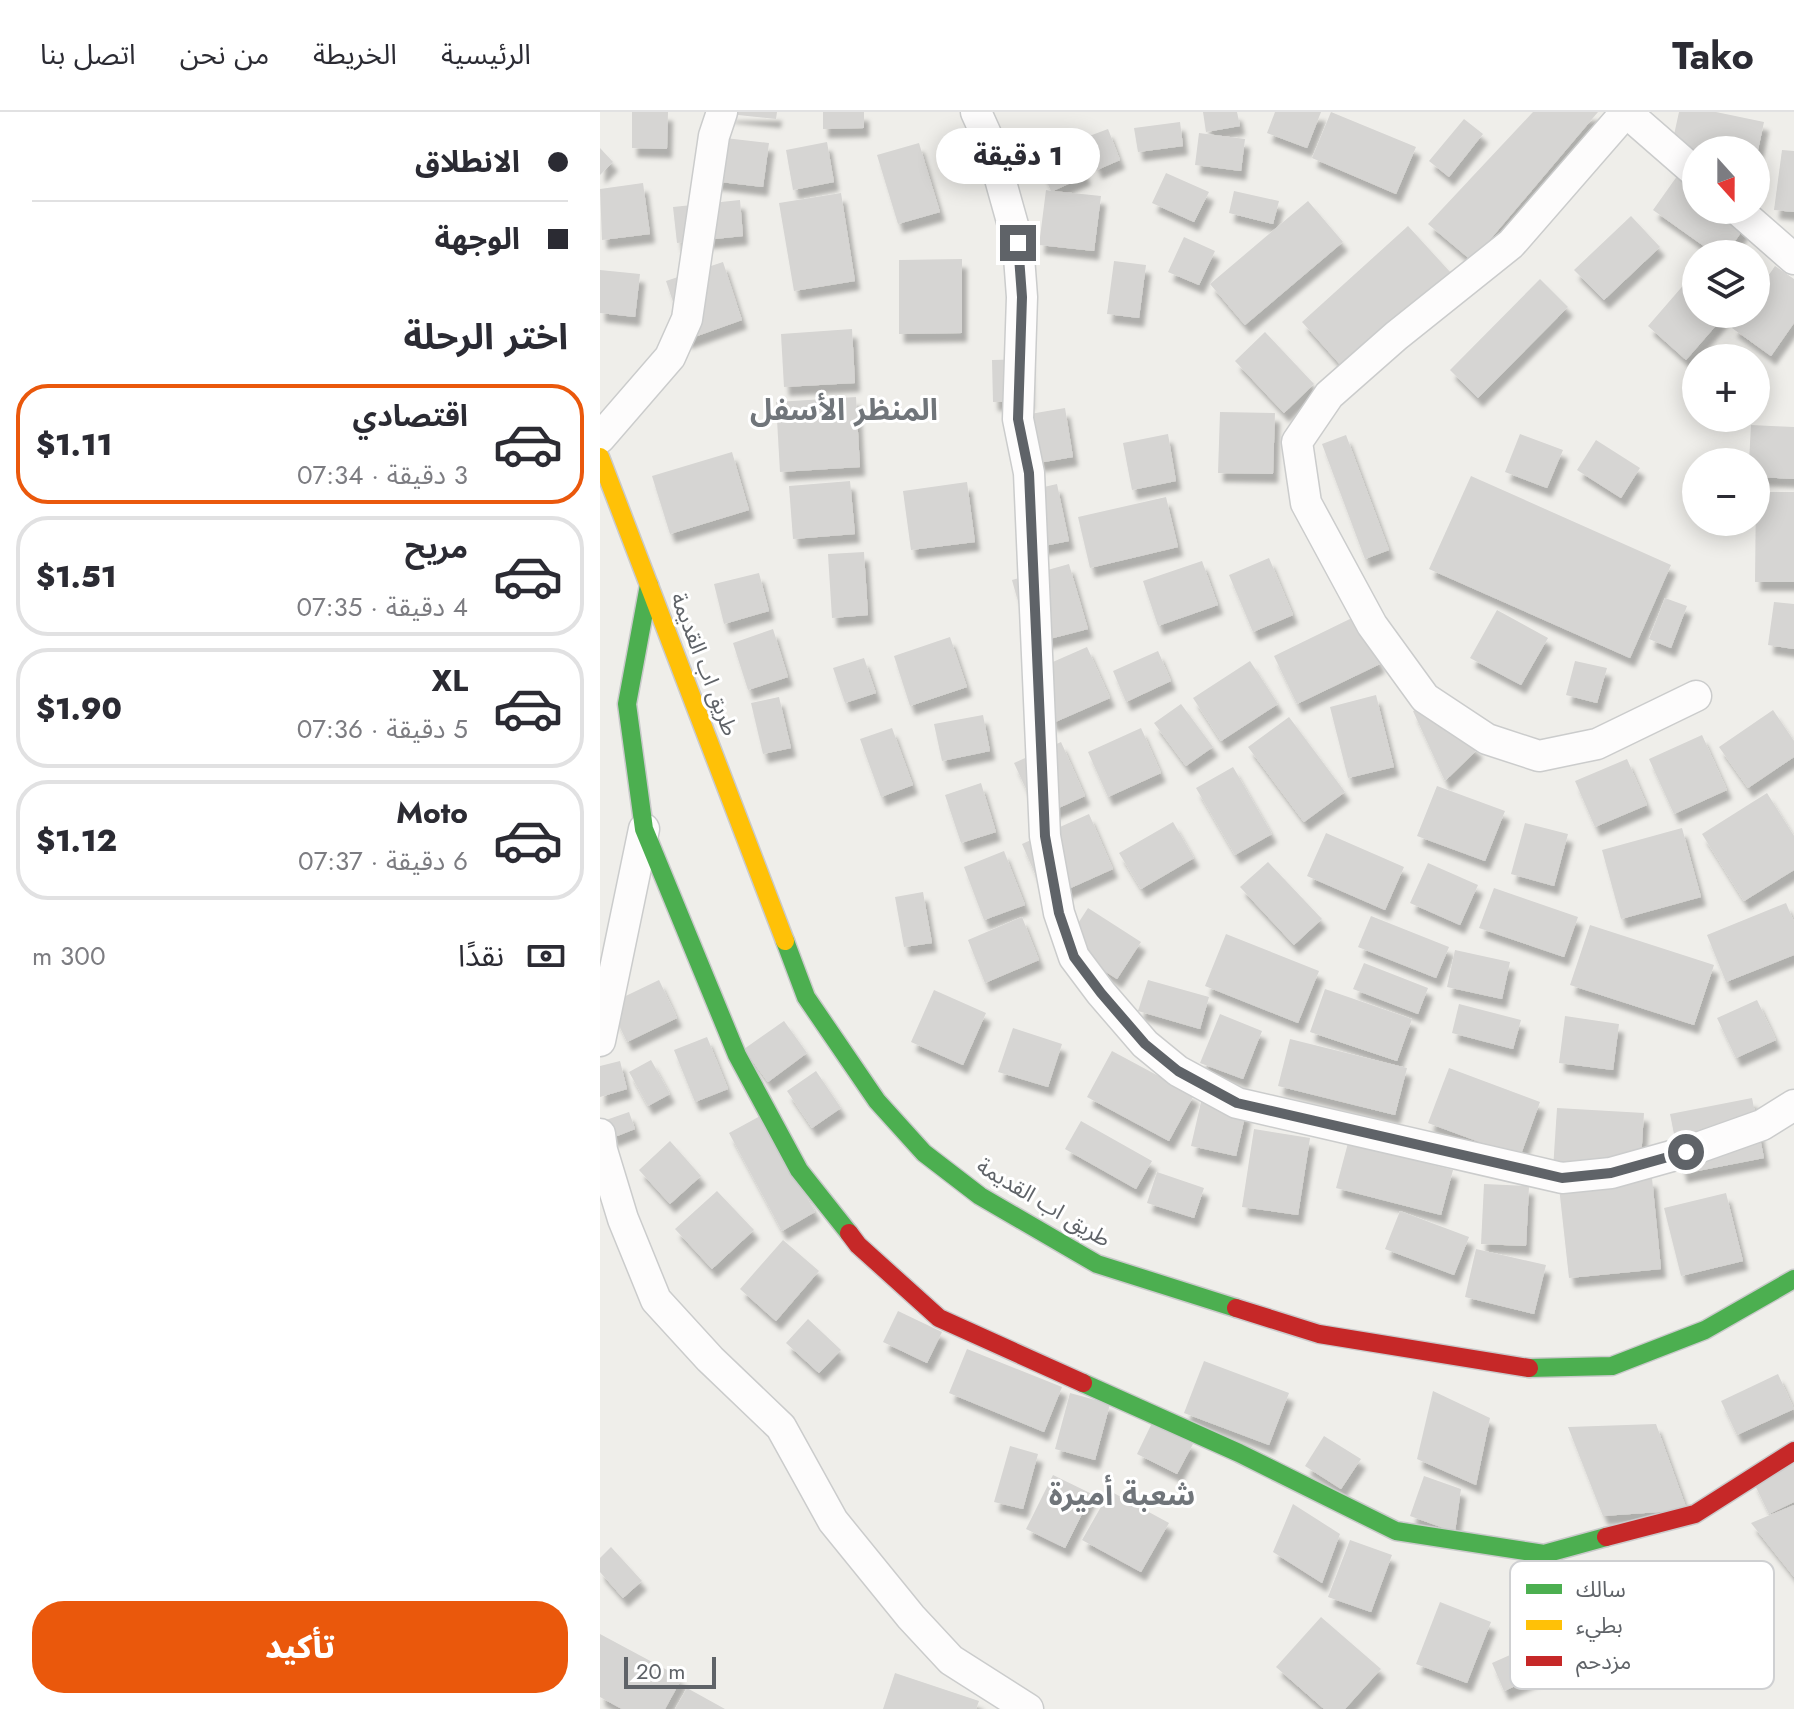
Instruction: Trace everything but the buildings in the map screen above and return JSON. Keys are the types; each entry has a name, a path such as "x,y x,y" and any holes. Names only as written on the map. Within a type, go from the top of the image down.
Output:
{"street":[{"path":"600,438 670,357 687,319 714,136 722,112"},
{"path":"976,112 990,143 1018,243 1022,297 1018,419 1029,473 1045,836 1059,913 1074,957 1101,993 1145,1044 1178,1071 1237,1103 1562,1178 1611,1173 1686,1152 1762,1125 1794,1105"},
{"path":"1682,161 1626,112 1511,244 1396,336 1329,395 1297,442 1306,503 1372,625 1425,698 1487,739 1539,756 1597,744 1696,696"},
{"path":"1754,224 1794,259"},
{"name":"طريق اب القديمة","path":"600,457 806,997 877,1101 924,1153 980,1196 1097,1264 1112,1269 1319,1334 1519,1368 1612,1366 1705,1330 1794,1279"},
{"path":"649,585 627,704 644,829 737,1055 799,1170 858,1245 939,1318 1239,1453 1396,1531 1544,1554 1695,1514 1794,1451"},
{"path":"600,1041 644,829"},
{"path":"600,1134 623,1219 656,1300 710,1359 781,1427 833,1521 911,1617 951,1660 1028,1709"}],"traffic: fast":[{"path":"649,585 627,704 644,829 737,1055 799,1170 849,1233"},
{"path":"785,941 806,997 877,1101 924,1153 980,1196 1097,1264 1236,1308"},
{"path":"1529,1368 1612,1366 1705,1330 1794,1279"},
{"path":"1083,1383 1239,1453 1396,1531 1544,1554 1606,1537"}],"traffic: slow":[{"path":"600,457 785,941"}],"traffic: jam":[{"path":"849,1233 858,1245 939,1318 1083,1383"},
{"path":"1236,1308 1319,1334 1529,1368"},
{"path":"1606,1537 1695,1514 1794,1451"}],"district":[{"name":"المنظر الأسفل","path":"844,409"},
{"name":"شعبة أميرة","path":"1122,1494"}],"route":[{"path":"1018,243 1022,297 1018,419 1029,473 1045,836 1059,913 1074,957 1145,1044 1178,1071 1237,1103 1562,1178 1611,1173 1686,1152"}]}
